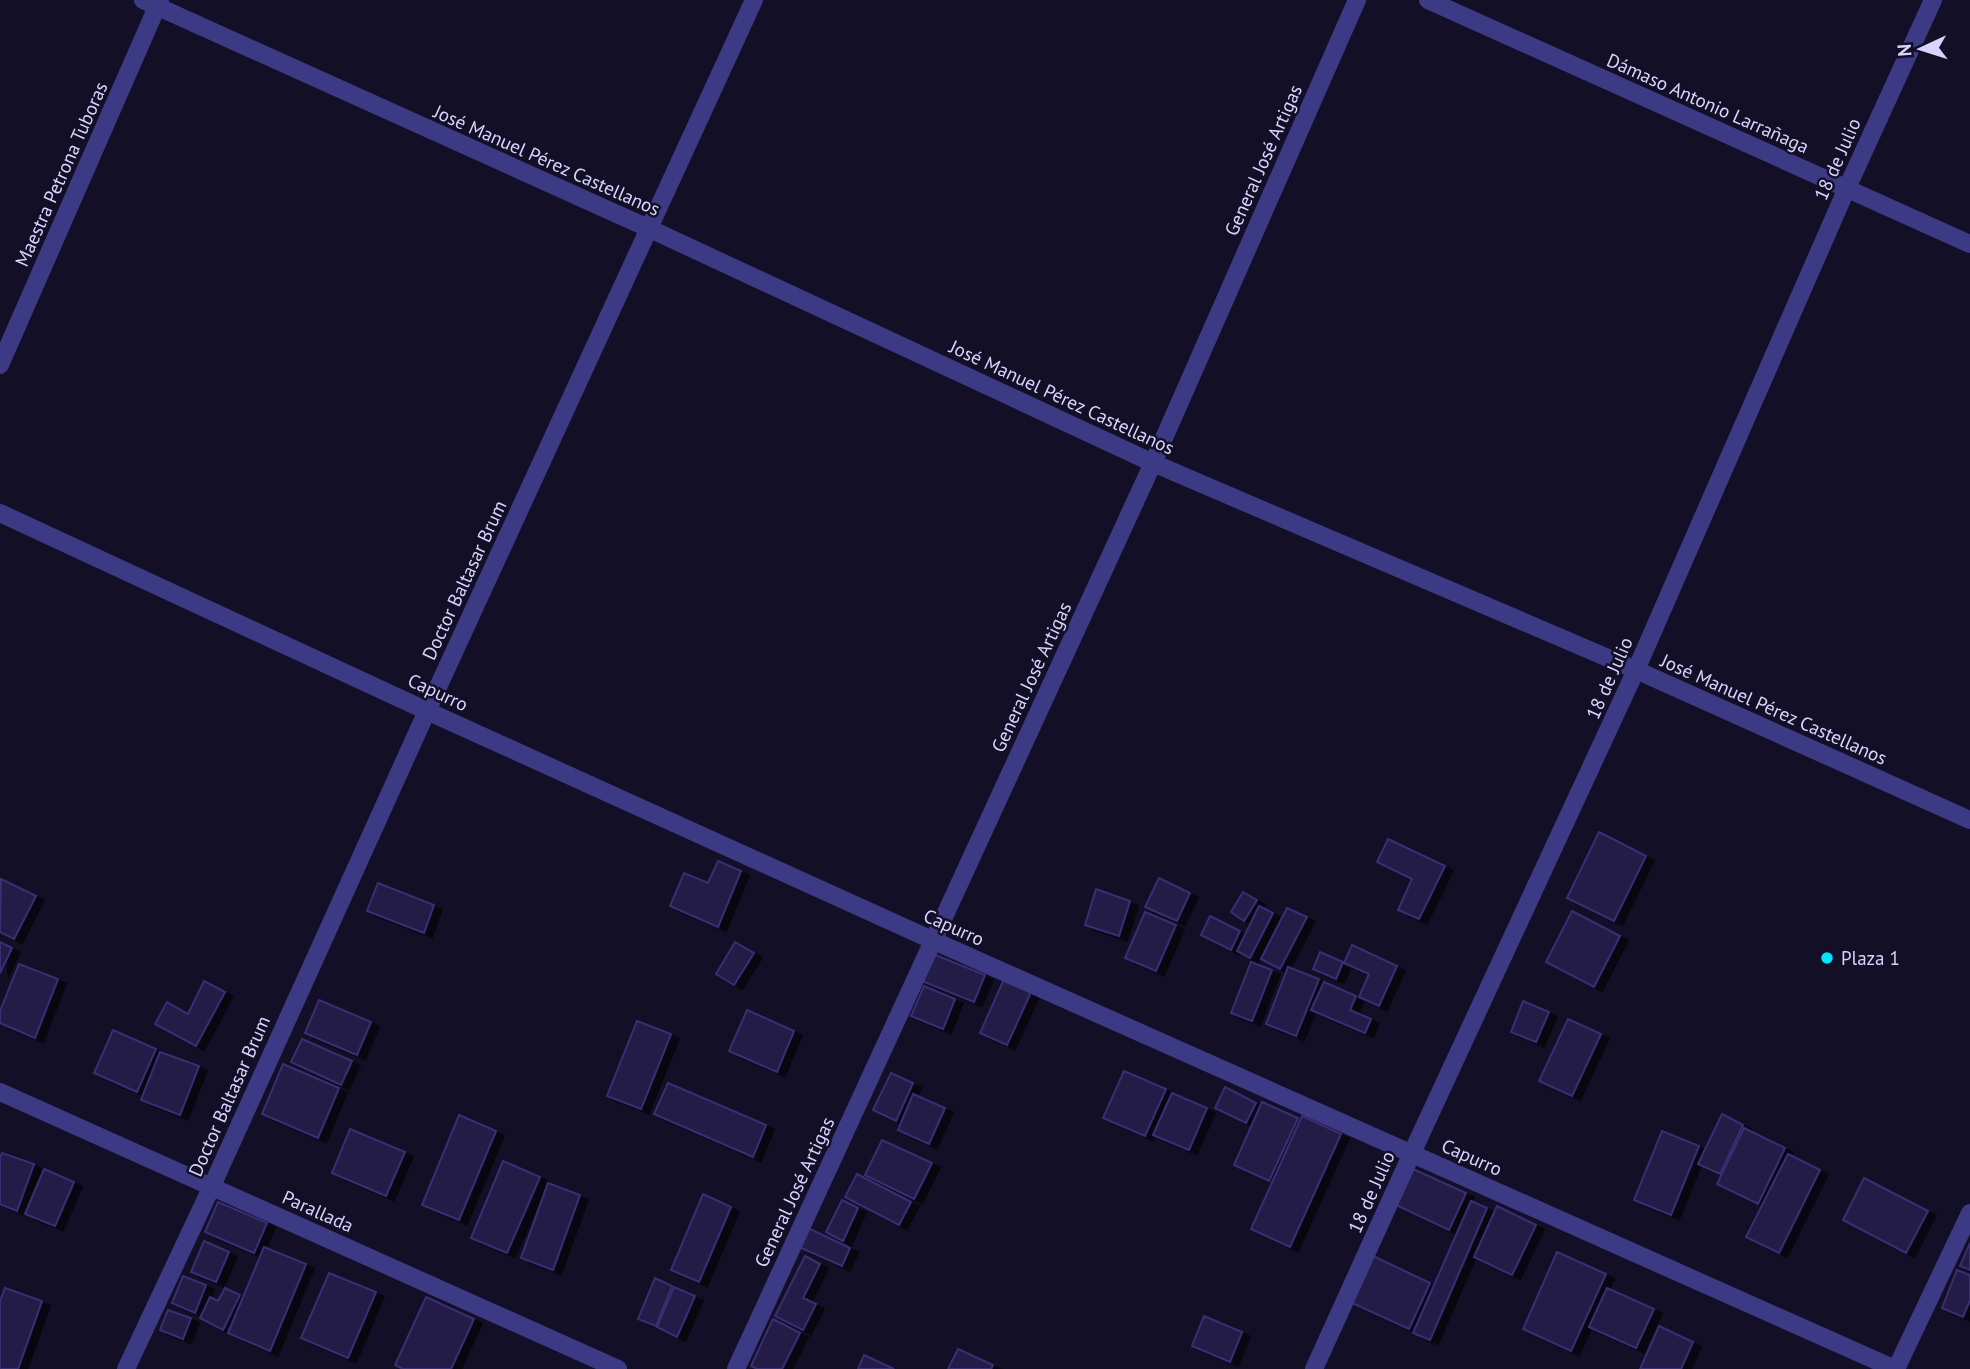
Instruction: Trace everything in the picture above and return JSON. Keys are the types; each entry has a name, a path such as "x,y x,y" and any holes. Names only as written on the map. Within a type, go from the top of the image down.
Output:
{"street":[{"name":"Doctor Baltasar Brum","path":"126,1369 754,0"},
{"name":"General José Artigas","path":"736,1369 1153,463 1357,0"},
{"name":"Dámaso Antonio Larrañaga","path":"1428,0 1970,244"},
{"name":"18 de Julio","path":"1314,1369 1636,670 1847,188 1933,0"},
{"name":"José Manuel Pérez Castellanos","path":"153,2 1153,463 1636,670 1970,820"},
{"name":"Maestra Petrona Tuboras","path":"0,365 153,2"},
{"name":"Capurro","path":"0,513 932,940 1896,1369"},
{"name":"Parallada","path":"0,1092 618,1369"},
{"path":"1896,1369 1970,1213"}],"building":[{"path":"1599,832 1646,856 1614,921 1567,898"},
{"path":"1388,839 1445,866 1419,919 1398,910 1412,879 1377,862"},
{"path":"718,861 741,871 718,927 670,906 684,873 708,883"},
{"path":"1159,878 1190,893 1177,921 1145,907"},
{"path":"1,879 36,896 14,939 0,932"},
{"path":"378,883 434,905 424,933 367,911"},
{"path":"1096,889 1130,901 1119,936 1085,925"},
{"path":"1243,892 1257,900 1244,921 1231,912"},
{"path":"1259,906 1273,913 1250,958 1237,951"},
{"path":"1287,908 1307,917 1280,969 1261,959"},
{"path":"1572,911 1620,936 1594,987 1546,962"},
{"path":"1145,912 1176,925 1156,971 1125,958"},
{"path":"1210,916 1240,931 1231,950 1201,935"},
{"path":"0,942 12,948 0,973"},
{"path":"735,942 754,953 734,985 716,974"},
{"path":"1352,945 1397,966 1379,1006 1359,997 1369,974 1344,963"},
{"path":"1320,952 1343,962 1336,979 1313,969"},
{"path":"933,954 985,975 974,1002 922,981"},
{"path":"1251,962 1272,970 1252,1021 1231,1013"},
{"path":"19,964 58,979 35,1038 0,1023 0,1011"},
{"path":"1288,967 1319,979 1296,1036 1266,1024"},
{"path":"1005,977 1032,990 1007,1045 980,1033"},
{"path":"204,981 225,992 196,1046 155,1024 167,1002 188,1014"},
{"path":"1324,982 1356,996 1350,1010 1371,1019 1365,1033 1311,1010"},
{"path":"924,986 955,999 943,1029 911,1016"},
{"path":"319,1000 371,1022 357,1055 305,1033"},
{"path":"1523,1001 1549,1012 1536,1042 1511,1032"},
{"path":"747,1010 794,1031 777,1072 729,1051"},
{"path":"1568,1019 1601,1034 1572,1096 1539,1081"},
{"path":"637,1021 671,1034 641,1109 607,1096"},
{"path":"113,1030 156,1049 137,1092 94,1073"},
{"path":"302,1039 352,1061 341,1085 291,1062"},
{"path":"160,1052 199,1066 180,1115 141,1100"},
{"path":"283,1064 339,1088 318,1138 262,1114"},
{"path":"1124,1071 1166,1089 1145,1136 1103,1118"},
{"path":"891,1073 913,1083 896,1121 873,1110"},
{"path":"668,1083 766,1125 753,1157 654,1114"},
{"path":"1225,1087 1256,1103 1246,1123 1215,1108"},
{"path":"1172,1093 1207,1108 1189,1150 1153,1135"},
{"path":"913,1094 945,1108 929,1144 898,1130"},
{"path":"1262,1102 1298,1118 1269,1181 1234,1165"},
{"path":"1722,1114 1743,1125 1720,1174 1698,1164"},
{"path":"459,1115 496,1131 459,1220 422,1205"},
{"path":"1302,1116 1341,1134 1290,1247 1251,1229"},
{"path":"1744,1128 1785,1148 1758,1204 1717,1184"},
{"path":"350,1129 405,1152 386,1196 332,1173"},
{"path":"1662,1131 1699,1146 1671,1215 1634,1200"},
{"path":"882,1140 932,1163 914,1199 865,1175"},
{"path":"2,1153 34,1164 17,1211 0,1204"},
{"path":"1788,1154 1820,1170 1779,1253 1746,1237"},
{"path":"503,1161 540,1177 507,1253 471,1238"},
{"path":"44,1169 74,1182 55,1226 25,1214"},
{"path":"1413,1169 1466,1193 1449,1230 1396,1205"},
{"path":"857,1174 911,1202 899,1225 845,1197"},
{"path":"1864,1178 1928,1211 1906,1253 1843,1220"},
{"path":"548,1183 580,1195 553,1270 521,1258"},
{"path":"703,1194 731,1207 699,1282 671,1270"},
{"path":"842,1200 858,1208 843,1241 826,1232"},
{"path":"1471,1201 1487,1208 1430,1340 1413,1333"},
{"path":"218,1202 267,1223 254,1253 205,1232"},
{"path":"1497,1206 1536,1225 1512,1275 1474,1257"},
{"path":"808,1228 850,1248 842,1266 799,1247"},
{"path":"204,1241 229,1252 216,1282 191,1272"},
{"path":"1970,1243 1970,1270 1960,1266"},
{"path":"264,1247 306,1264 270,1351 228,1333"},
{"path":"1557,1252 1606,1274 1571,1351 1523,1329"},
{"path":"805,1256 820,1264 803,1298 816,1304 803,1330 775,1316"},
{"path":"1373,1256 1430,1283 1409,1329 1352,1303"},
{"path":"1957,1270 1970,1275 1970,1300 1963,1317 1942,1308"},
{"path":"329,1273 376,1292 348,1358 301,1338"},
{"path":"183,1276 206,1285 195,1313 172,1303"},
{"path":"655,1278 672,1286 656,1326 638,1319"},
{"path":"674,1287 695,1296 677,1337 657,1327"},
{"path":"5,1288 42,1301 18,1369 0,1369 0,1301"},
{"path":"225,1288 240,1295 223,1330 200,1318 210,1297 218,1301"},
{"path":"1607,1288 1654,1309 1636,1348 1589,1327"},
{"path":"426,1297 474,1319 451,1369 403,1369 395,1365"},
{"path":"168,1310 191,1318 183,1339 160,1330"},
{"path":"1204,1316 1242,1332 1230,1362 1192,1346"},
{"path":"773,1319 800,1333 782,1369 757,1369 751,1366"},
{"path":"1659,1326 1693,1342 1681,1369 1640,1369"},
{"path":"958,1349 993,1365 991,1369 948,1369"},
{"path":"864,1355 894,1369 858,1369"}],"place":[{"name":"Plaza 1","path":"1827,958"}]}
